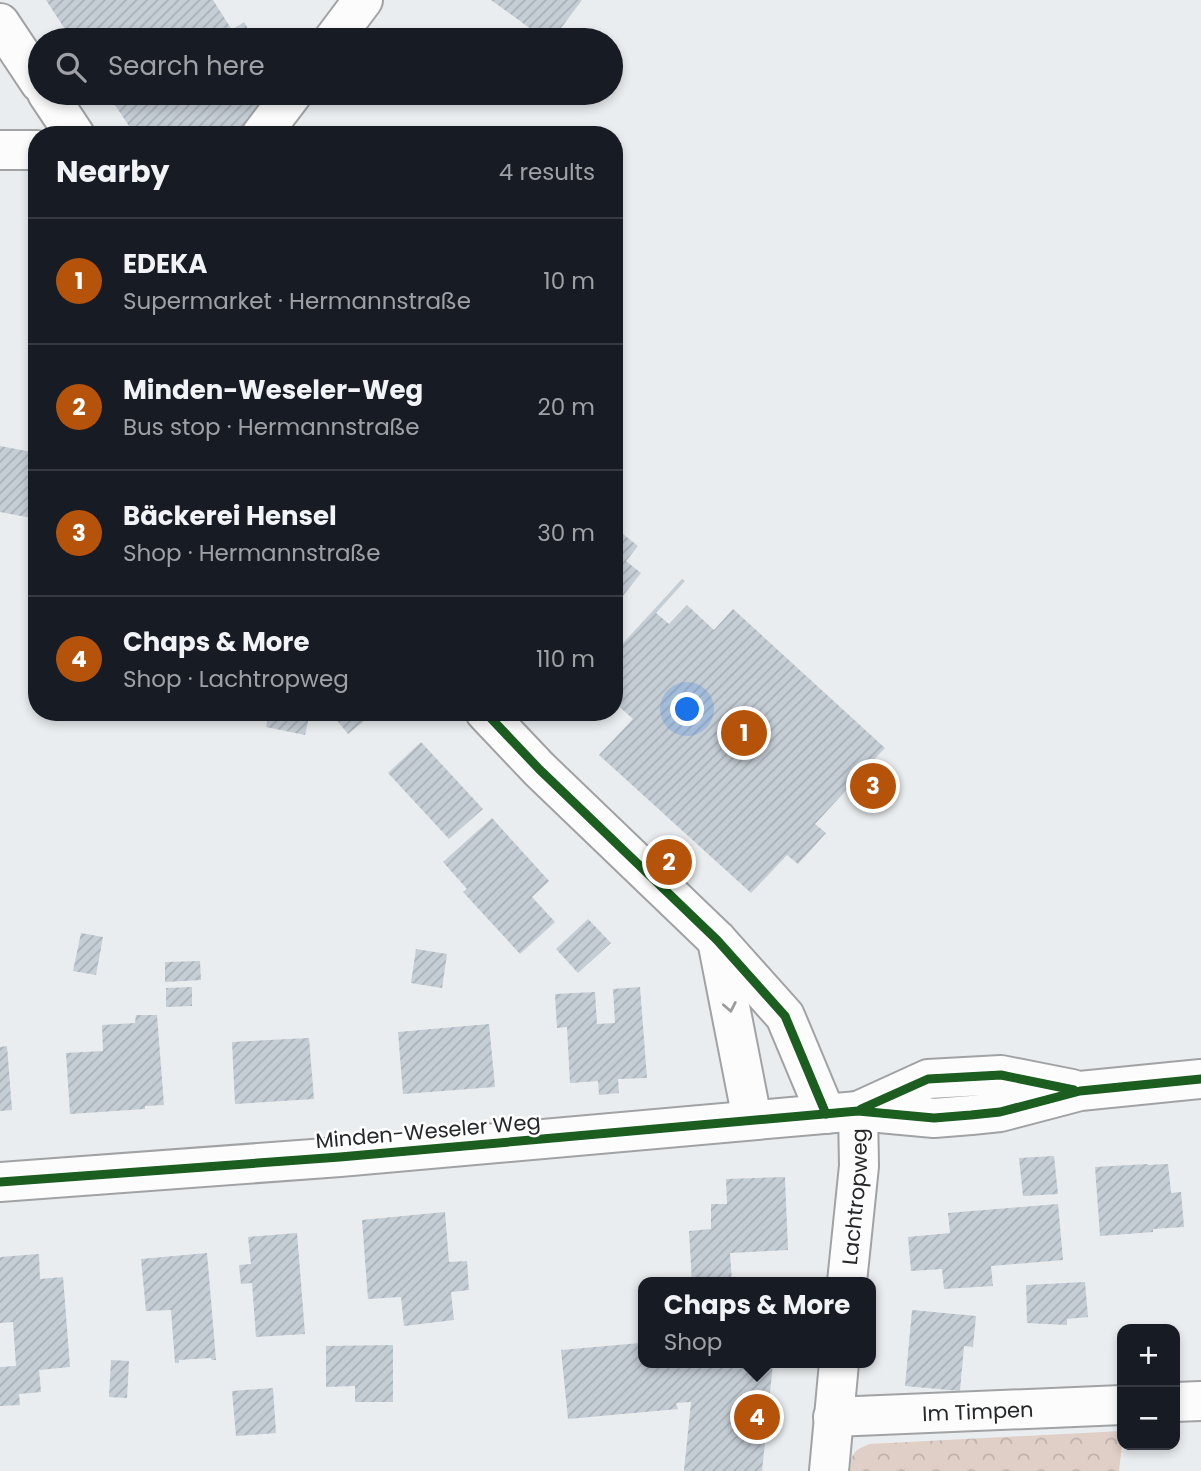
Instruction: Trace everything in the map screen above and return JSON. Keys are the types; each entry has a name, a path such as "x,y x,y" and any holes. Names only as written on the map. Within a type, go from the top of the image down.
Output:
{"street":[{"path":"342,28 363,0"},
{"path":"0,23 28,65"},
{"path":"55,105 69,126"},
{"path":"268,126 284,105"},
{"path":"0,150 28,150"},
{"path":"494,721 539,769 717,940 785,1016 842,1112"},
{"path":"717,940 752,1119"},
{"name":"Minden-Weseler Weg","path":"0,1182 340,1157 842,1112 928,1079 1001,1075 1080,1091 1201,1079"},
{"name":"Lachtropweg","path":"842,1112 859,1166 848,1277"},
{"path":"829,1471 838,1368"},
{"path":"1180,1402 1201,1401"},
{"name":"Im Timpen","path":"833,1417 1117,1405"}],"green space":[{"path":"1117,1431 1117,1450 1121,1450 1119,1471 850,1471 854,1453 870,1444"}],"building":[{"path":"46,0 213,0 231,28 64,28"},
{"path":"491,0 582,0 561,28 530,28"},
{"path":"244,22 248,28 235,28"},
{"path":"115,105 269,105 247,118 251,124 248,126 129,126"},
{"path":"0,446 28,451 28,517 0,512"},
{"path":"623,534 638,546 626,561 641,573 623,596"},
{"path":"682,579 685,581 656,613 669,624 687,605 714,630 733,609 885,748 868,766 872,769 854,789 850,786 815,824 826,833 798,864 787,855 751,893 599,755 633,719 623,710 623,643"},
{"path":"267,721 308,721 305,735 266,727"},
{"path":"337,721 364,721 348,734"},
{"path":"421,742 483,809 449,839 388,773"},
{"path":"492,818 549,881 532,897 555,922 520,954 463,892 467,889 443,862"},
{"path":"588,919 611,943 578,973 556,949"},
{"path":"81,933 103,937 96,975 73,971"},
{"path":"416,949 447,954 442,988 411,983"},
{"path":"200,961 201,980 165,982 165,962"},
{"path":"192,987 192,1006 166,1007 166,988"},
{"path":"640,987 647,1078 618,1079 619,1093 599,1095 598,1081 570,1083 567,1027 557,1028 555,994 595,992 597,1024 615,1023 613,989"},
{"path":"136,1015 157,1015 164,1105 145,1106 145,1109 70,1114 66,1053 103,1051 102,1025 135,1023"},
{"path":"489,1024 495,1087 403,1094 398,1032"},
{"path":"309,1038 314,1099 235,1104 232,1042"},
{"path":"7,1046 12,1110 0,1111 0,1047"},
{"path":"1054,1156 1058,1194 1023,1196 1019,1158"},
{"path":"1168,1164 1171,1193 1181,1192 1184,1227 1100,1236 1095,1167"},
{"path":"785,1177 788,1250 730,1253 732,1277 692,1277 689,1231 711,1229 711,1204 727,1204 726,1179"},
{"path":"1058,1204 1063,1260 991,1266 993,1286 944,1289 942,1269 911,1271 908,1237 950,1233 948,1213"},
{"path":"445,1212 449,1262 467,1261 469,1290 451,1292 454,1320 404,1326 401,1297 368,1299 362,1220"},
{"path":"297,1233 305,1334 256,1337 252,1283 241,1284 239,1265 251,1264 248,1237"},
{"path":"207,1253 216,1360 179,1360 179,1363 175,1363 171,1310 146,1311 141,1259"},
{"path":"39,1254 40,1279 63,1277 70,1367 39,1370 41,1392 19,1394 20,1405 0,1406 0,1367 16,1366 13,1322 0,1323 0,1257"},
{"path":"1085,1282 1088,1317 1067,1319 1067,1325 1027,1323 1026,1285"},
{"path":"912,1310 976,1316 973,1347 964,1346 960,1391 905,1386"},
{"path":"638,1343 638,1368 772,1368 762,1471 684,1471 691,1402 676,1403 678,1409 568,1419 561,1350"},
{"path":"393,1345 393,1402 355,1402 355,1386 326,1387 326,1346"},
{"path":"111,1360 129,1361 127,1398 109,1397"},
{"path":"273,1388 276,1433 236,1436 232,1391"}],"cycle path":[{"path":"494,721 539,769 717,940 785,1016 826,1114"},
{"path":"861,1109 928,1079 1001,1075 1074,1090"},
{"path":"0,1182 340,1157 858,1111 934,1118 971,1115 1000,1112 1080,1091 1201,1079"}],"place":[{"name":"EDEKA","path":"744,733"},
{"name":"Bäckerei Hensel","path":"873,786"},
{"name":"Minden-Weseler-Weg","path":"669,862"},
{"name":"Chaps & More","path":"757,1417"}]}
